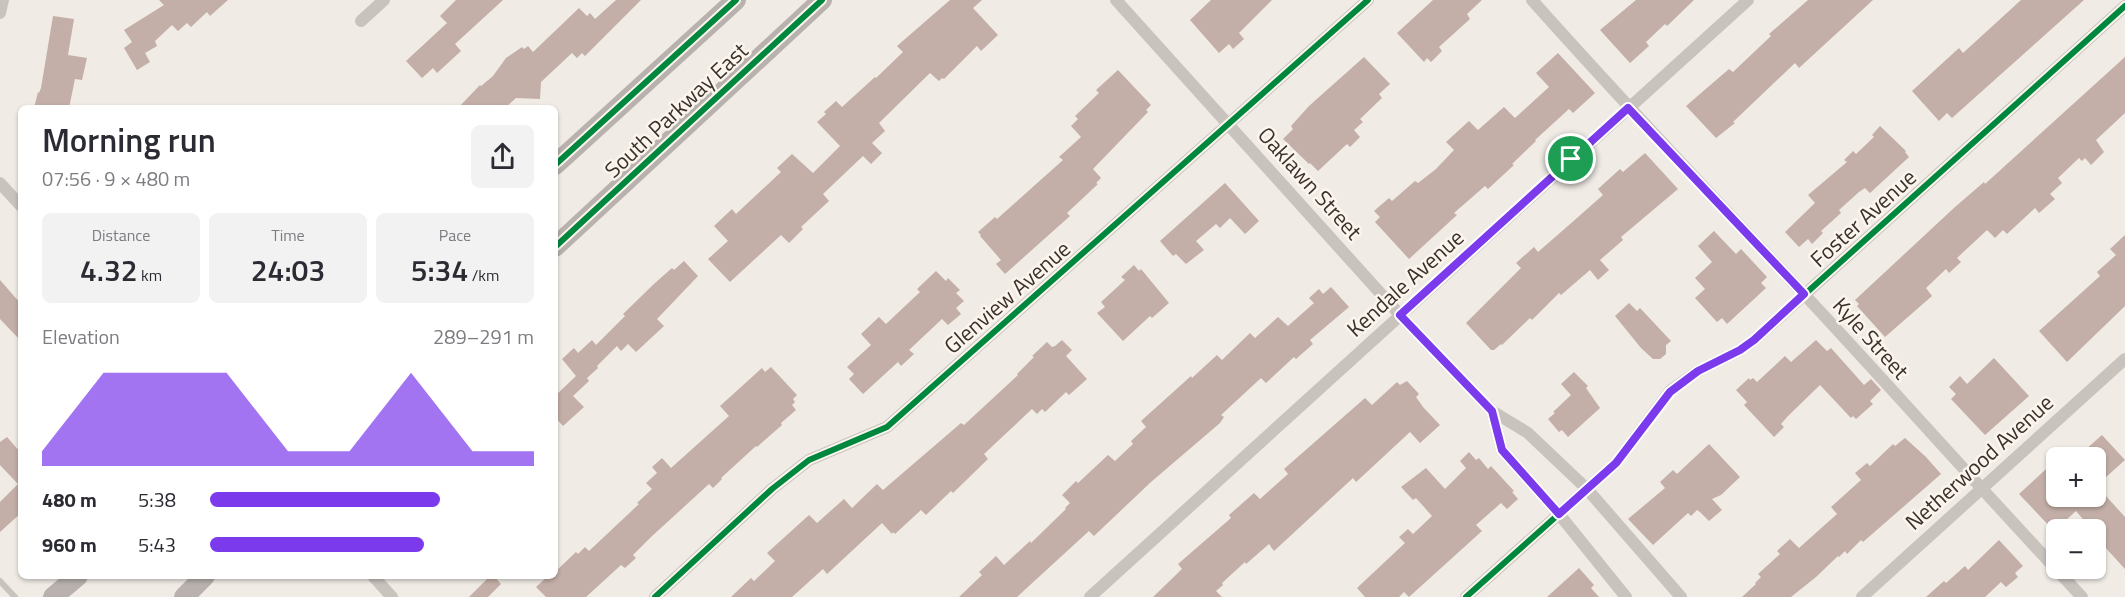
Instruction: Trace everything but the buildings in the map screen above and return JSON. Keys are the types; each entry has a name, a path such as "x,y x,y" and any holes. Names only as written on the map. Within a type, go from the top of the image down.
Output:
{"main road":[{"name":"South Parkway East","path":"558,162 736,0"},
{"name":"South Parkway East","path":"558,244 822,0"},
{"path":"53,597 74,579"},
{"path":"184,597 202,579"}],"street":[{"path":"0,13 3,0"},
{"path":"362,21 384,0"},
{"name":"Oaklawn Street","path":"1116,0 1400,315 1492,411"},
{"name":"Glenview Avenue","path":"655,597 772,489 809,460 887,427 1368,0"},
{"name":"Kyle Street","path":"1532,0 1628,108 1804,294 1980,489 2082,597"},
{"name":"Kendale Avenue","path":"1090,597 1748,0"},
{"name":"Foster Avenue","path":"1466,597 1616,463 1670,392 1698,371 1740,350 1754,340 2125,6"},
{"path":"0,183 18,204"},
{"name":"Netherwood Avenue","path":"1862,597 2125,359"},
{"path":"1492,411 1528,432 1587,489 1681,597"},
{"path":"1492,411 1502,450 1559,514 1626,597"},
{"path":"376,579 392,597"}],"lane":[{"path":"0,581 15,597"}],"cycle path":[{"path":"558,162 736,0"},
{"path":"558,244 822,0"},
{"path":"655,597 772,489 809,460 887,427 1368,0"},
{"path":"1466,597 1616,463 1670,391 1698,371 1740,350 1754,340 2125,6"}],"route":[{"path":"1628,108 1804,294 1740,350 1683,380 1657,407 1616,463 1559,514 1502,450 1492,411 1400,315 1571,159 1628,108"}]}
